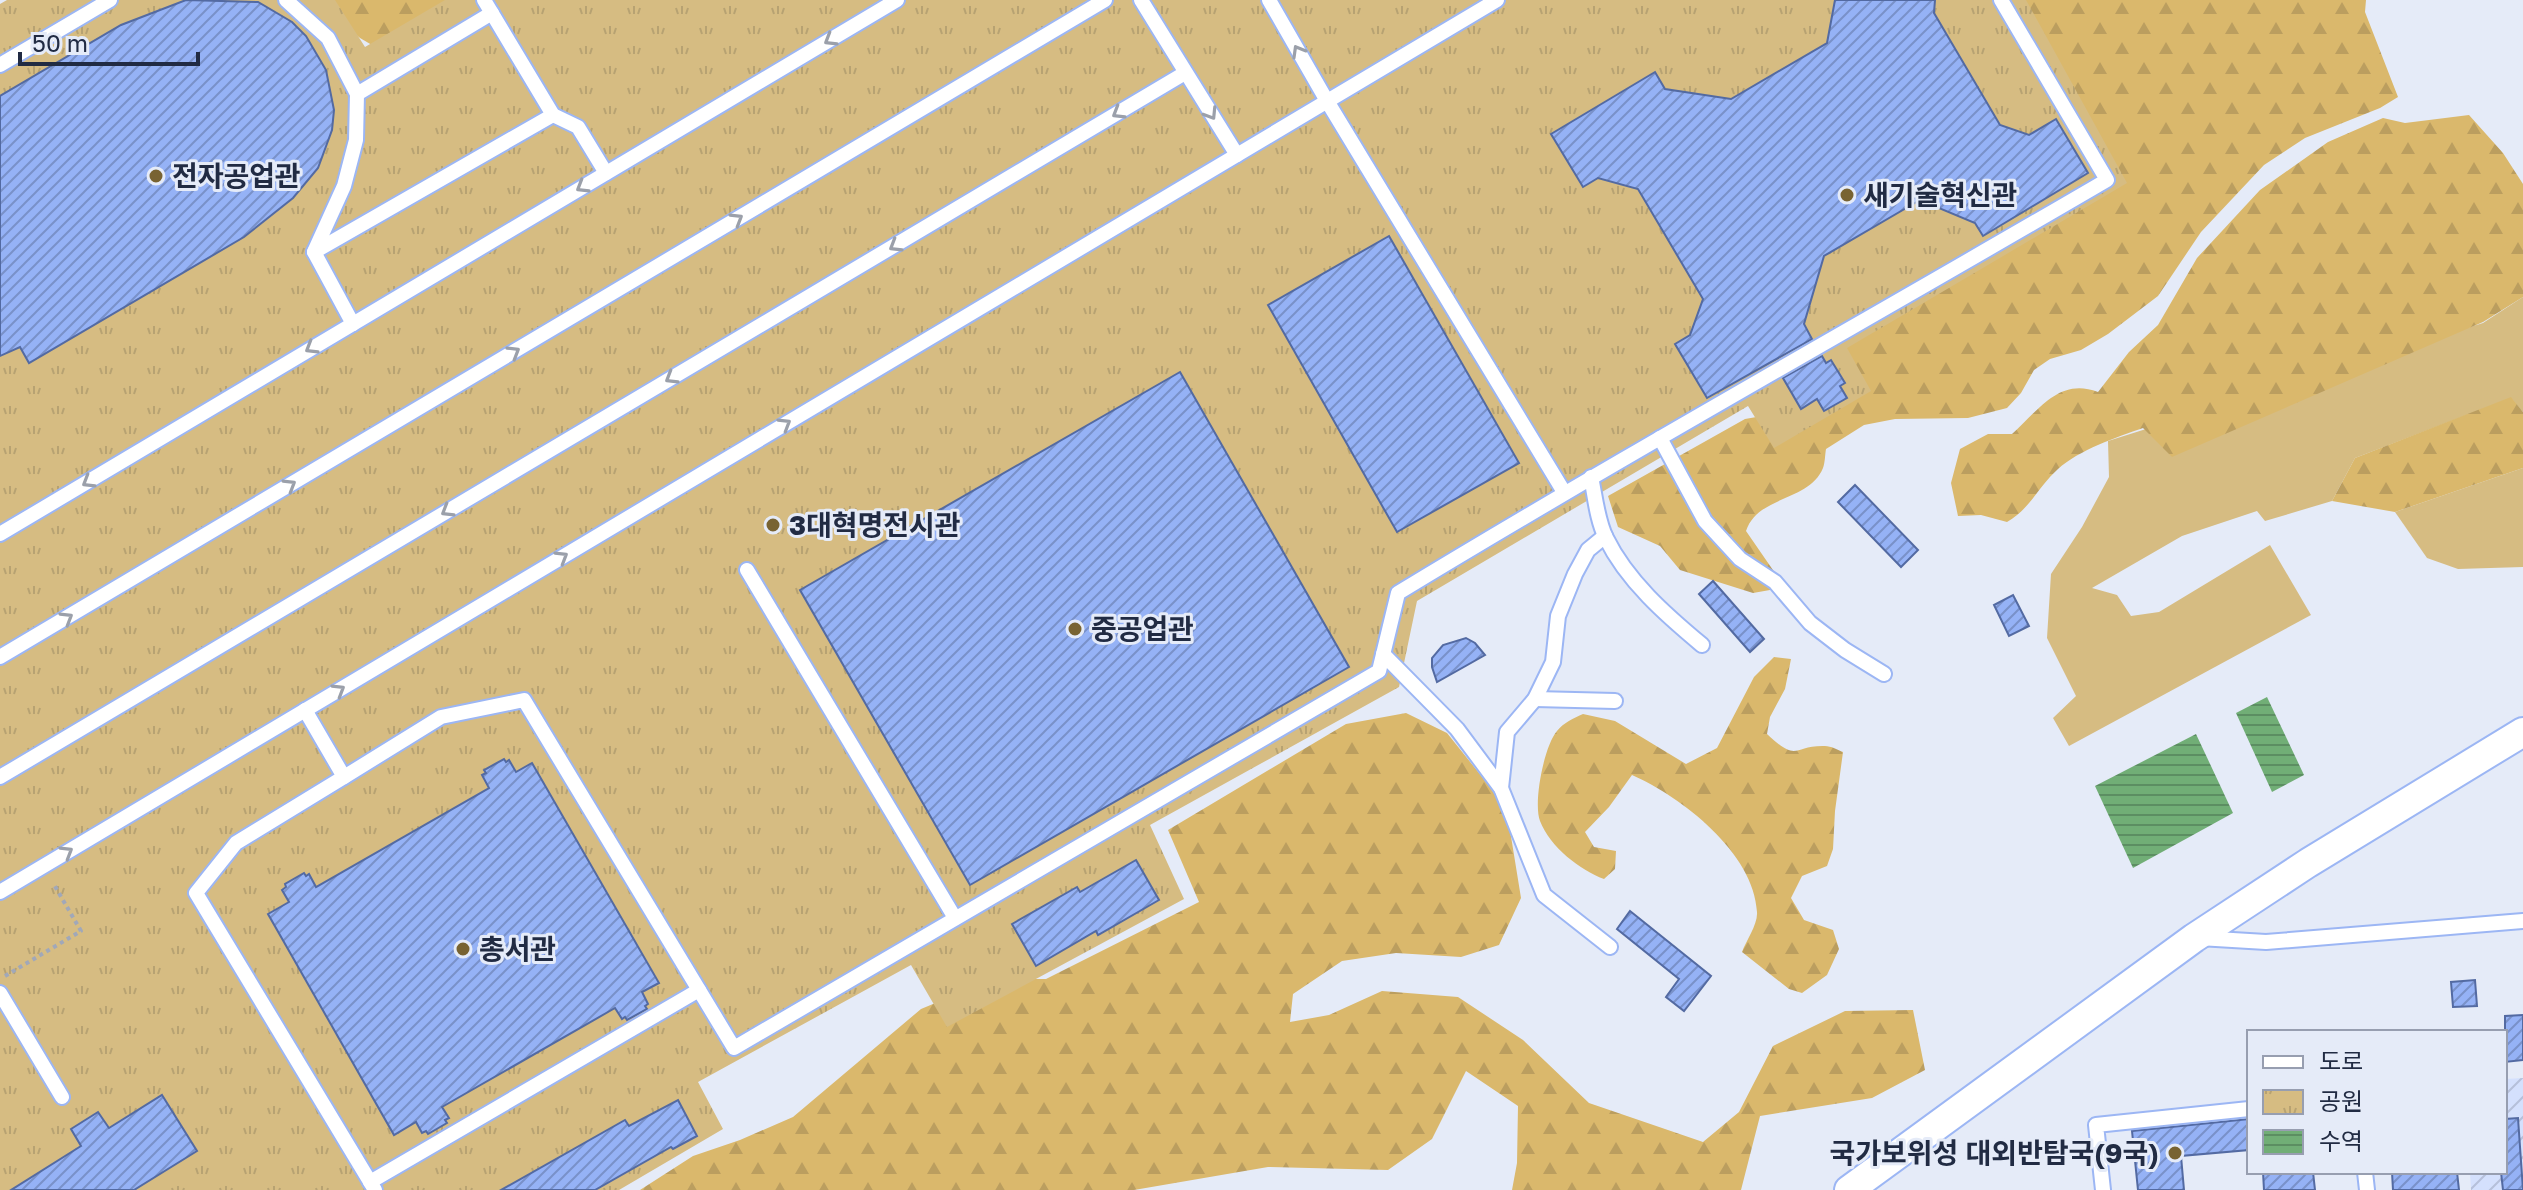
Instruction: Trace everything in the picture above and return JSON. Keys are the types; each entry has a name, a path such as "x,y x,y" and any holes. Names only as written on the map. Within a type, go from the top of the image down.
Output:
{"street":[{"path":"1849,1190 2194,938 2308,863 2523,732"}],"lane":[{"path":"0,65 110,0"},
{"path":"286,0 328,38 357,94 356,140 344,186 314,252"},
{"path":"0,534 897,0"},
{"path":"0,657 1105,0"},
{"path":"1141,0 1237,155"},
{"path":"1269,0 1564,492"},
{"path":"0,892 1497,0"},
{"path":"699,990 373,1186 196,893 236,843 441,717 524,700 699,990 734,1048 1379,671 1398,593 1564,492 1814,352 2107,180 2001,0"},
{"path":"357,94 488,6 553,115 578,127 606,173"},
{"path":"0,777 1185,73"},
{"path":"314,252 553,115"},
{"path":"314,252 353,324"},
{"path":"1660,438 1705,521 1740,559 1775,582 1810,623 1884,674"},
{"path":"1591,477 1605,536 1623,567 1668,617 1702,645"},
{"path":"1501,788 1507,732 1535,699 1553,662 1558,616 1575,574 1588,550 1605,536"},
{"path":"747,570 955,918"},
{"path":"1383,654 1457,729 1501,788 1544,895 1610,947"},
{"path":"1535,699 1615,701"},
{"path":"305,710 344,777"},
{"path":"2194,938 2266,942 2523,921"},
{"path":"0,993 62,1097"},
{"path":"2103,1190 2096,1125 2247,1109"}],"path":[{"path":"0,980 81,931 43,866"}],"shaded area":[{"path":"2523,1078 2523,1190 2471,1190 2470,1174 2507,1174 2507,1079"}],"green space":[{"name":"3대혁명전시관","path":"7,0 335,0 365,47 445,0 2026,0 2127,183 1847,348 1871,391 1774,448 1748,406 1417,601 1399,687 1150,825 1184,899 947,1027 911,965 698,1082 723,1129 619,1190 0,1190 0,4"},
{"path":"313,0 462,0 394,58 360,38"},
{"path":"2010,0 2366,0 2365,12 2398,97 2380,108 2305,138 2264,165 2201,232 2158,296 2108,334 2081,350 2050,359 2034,370 2021,393 2007,408 1968,418 1895,419 1864,425 1826,449 1824,466 1816,479 1761,511 1746,531 1775,573 1770,590 1753,593 1680,570 1660,546 1618,527 1608,496 1745,419 1768,415 1838,350"},
{"path":"2469,115 2503,153 2523,184 2523,297 2483,322 2172,457 2143,428 2099,445 2058,469 2023,510 2007,522 1981,515 1958,516 1951,483 1960,449 1988,434 2012,434 2050,398 2061,392 2084,389 2098,392 2129,352 2158,325 2197,258 2260,190 2328,142 2383,118 2405,123"},
{"path":"2523,297 2523,412 2511,398 2355,458 2332,501 2265,521 2257,511 2182,536 2092,588 2117,595 2131,616 2159,612 2270,545 2311,615 2069,746 2053,718 2076,696 2047,638 2051,574 2082,527 2109,477 2108,441 2483,323"},
{"path":"2511,397 2523,412 2523,468 2395,512 2332,501 2355,458"},
{"path":"2523,468 2523,567 2458,569 2427,558 2395,512"},
{"path":"1774,657 1791,659 1785,689 1770,717 1767,734 1791,751 1825,746 1843,752 1833,849 1827,866 1802,876 1791,898 1804,920 1833,930 1839,949 1827,975 1802,993 1789,989 1742,952 1757,917 1753,890 1729,849 1693,812 1672,797 1632,775 1609,807 1585,832 1594,847 1616,851 1615,869 1604,879 1576,864 1558,848 1545,831 1538,813 1544,761 1552,738 1565,723 1583,714 1615,721 1686,764 1717,748 1754,677"},
{"path":"1406,713 1447,733 1495,793 1509,824 1521,898 1499,945 1461,957 1396,953 1342,961 1293,994 1290,1022 1329,1015 1382,991 1458,997 1523,1040 1589,1103 1703,1142 1739,1112 1773,1046 1845,1011 1913,1010 1925,1070 1872,1098 1760,1116 1741,1190 1512,1190 1517,1163 1518,1106 1466,1071 1432,1139 1388,1170 1268,1167 1134,1190 640,1190 693,1156 793,1117 921,1009 993,979 1046,979 1199,902 1168,830 1346,724"}],"water":[{"path":"2267,697 2304,775 2272,792 2236,713"},
{"path":"2196,734 2233,813 2133,868 2095,786"}],"building":[{"name":"전자공업관","path":"186,0 258,2 292,22 306,36 326,70 334,110 332,130 318,168 293,198 244,237 29,363 20,347 0,356 0,96 121,25"},
{"name":"새기술혁신관","path":"1835,0 1935,0 1934,13 2000,125 2029,135 2056,119 2088,173 1983,236 1975,223 1920,200 1824,256 1804,324 1812,339 1707,398 1675,344 1690,335 1703,299 1638,189 1598,178 1583,187 1551,134 1655,72 1665,89 1731,99 1827,43"},
{"path":"1389,236 1519,463 1397,532 1268,305"},
{"path":"1822,356 1826,363 1831,360 1845,383 1840,386 1847,398 1824,411 1817,399 1801,409 1783,378"},
{"name":"중공업관","path":"1180,372 1349,667 970,885 800,590"},
{"path":"1855,485 1918,550 1901,567 1838,502"},
{"path":"1713,581 1764,639 1750,652 1699,594"},
{"path":"2013,595 2029,626 2009,636 1994,605"},
{"path":"1466,638 1485,655 1437,682 1432,658 1443,645"},
{"name":"총서관","path":"504,759 506,762 509,760 516,772 532,763 659,983 642,992 647,1009 627,1020 625,1017 622,1019 615,1008 442,1107 449,1118 445,1120 447,1123 428,1134 426,1131 422,1133 416,1122 394,1135 268,914 289,902 282,890 285,884 304,873 306,876 309,874 316,887 489,788 482,775 486,773 484,770"},
{"path":"1136,860 1159,900 1098,935 1096,931 1036,966 1012,924 1077,887 1080,892"},
{"path":"1630,911 1711,976 1684,1011 1666,997 1679,979 1617,929"},
{"path":"2475,980 2477,1006 2453,1007 2451,982"},
{"path":"2523,1015 2523,1060 2507,1062 2505,1016"},
{"path":"162,1095 197,1151 134,1190 11,1190 81,1146 71,1129 98,1112 109,1128"},
{"path":"678,1100 697,1136 673,1149 671,1147 595,1190 501,1190 625,1120 629,1126"},
{"path":"2518,1118 2523,1190 2503,1190 2501,1174 2507,1174 2507,1119"},
{"name":"국가보위성 대외반탐국(9국)","path":"2247,1119 2247,1150 2181,1156 2184,1190 2138,1190 2132,1131"},
{"path":"2263,1174 2313,1174 2315,1190 2264,1190"},
{"path":"2392,1174 2457,1174 2459,1190 2393,1190"}],"place":[{"name":"전자공업관","path":"156,176"},
{"name":"새기술혁신관","path":"1847,195"},
{"name":"3대혁명전시관","path":"773,525"},
{"name":"중공업관","path":"1075,629"},
{"name":"총서관","path":"463,949"},
{"name":"국가보위성 대외반탐국(9국)","path":"2175,1153"}]}
